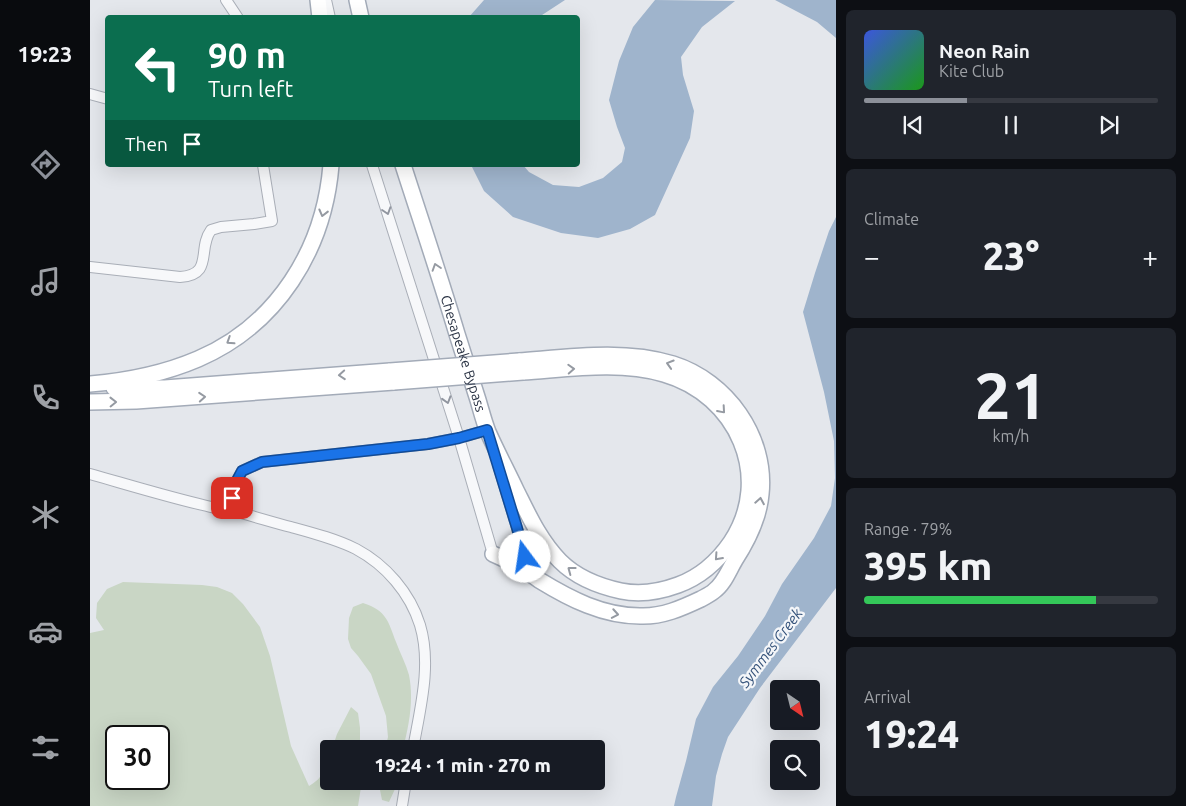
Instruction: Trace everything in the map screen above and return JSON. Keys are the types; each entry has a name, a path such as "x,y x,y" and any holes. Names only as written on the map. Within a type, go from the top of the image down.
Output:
{"main road":[{"path":"318,0 320,15"},
{"path":"357,0 360,15"},
{"path":"90,384 128,380 182,366 224,345 247,330 287,288 310,250 322,217 330,181 331,167"},
{"name":"Chesapeake Bypass","path":"404,167 487,430"},
{"path":"493,554 598,610 613,614 657,615 686,606 720,586 752,531 761,494 760,460 755,443 740,414 730,400 705,378 674,364 657,360 613,356 588,356 521,367"},
{"path":"90,402 144,401 392,377 521,367 634,368 664,374 684,381 701,390 723,411 732,424 744,451 748,466 748,502 743,521 726,549 714,562 701,573 685,582 668,589 649,593 630,593 594,583 580,576 559,560 542,537 528,514 487,430"},
{"path":"90,384 123,389 392,377"}],"street":[{"path":"226,0 236,15"},
{"path":"326,0 329,15"},
{"path":"90,94 105,98"},
{"path":"90,267 180,277 193,275 201,268 206,240 211,230 221,226 272,222 264,167"},
{"name":"Chesapeake Bypass","path":"373,167 459,438 493,554"},
{"path":"230,510 234,486 242,471 262,462 428,444 487,430"},
{"name":"Chesapeake Bypass","path":"487,430 517,528 528,572"},
{"path":"90,474 323,536 355,549 377,563 395,580 406,594 414,609 424,642 424,693 415,740"},
{"path":"402,806 405,790"}],"green space":[{"path":"123,582 202,585 217,587 232,593 260,627 270,656 291,746 309,786 320,777 320,790 361,790 358,806 90,806 90,633 104,630 96,618 97,603 107,589"},
{"path":"363,603 371,606 382,613 391,628 409,675 411,703 405,740 387,740 386,716 371,674 351,648 348,639 349,618 353,607"},
{"path":"351,707 358,713 360,740 335,740"},
{"path":"380,790 395,790 389,802 382,800"}],"water":[{"path":"484,0 565,0 542,15 471,15"},
{"path":"655,0 735,1 702,27 681,57 683,75 694,111 690,138 655,215 630,229 598,238 561,233 513,217 484,191 472,167 525,167 529,172 553,185 579,187 603,178 622,162 625,148 609,100 619,61 633,27"},
{"path":"775,0 836,0 836,38 817,22"},
{"name":"Symmes Creek","path":"836,217 836,588 760,688 728,737 716,776 712,806 674,806 696,719 713,687 738,656 765,616 782,584 814,538 831,506 835,478 834,441 824,392 803,312 829,231"}],"route":[{"path":"232,498 234,486 242,471 262,462 428,444 487,430 525,557"}]}
